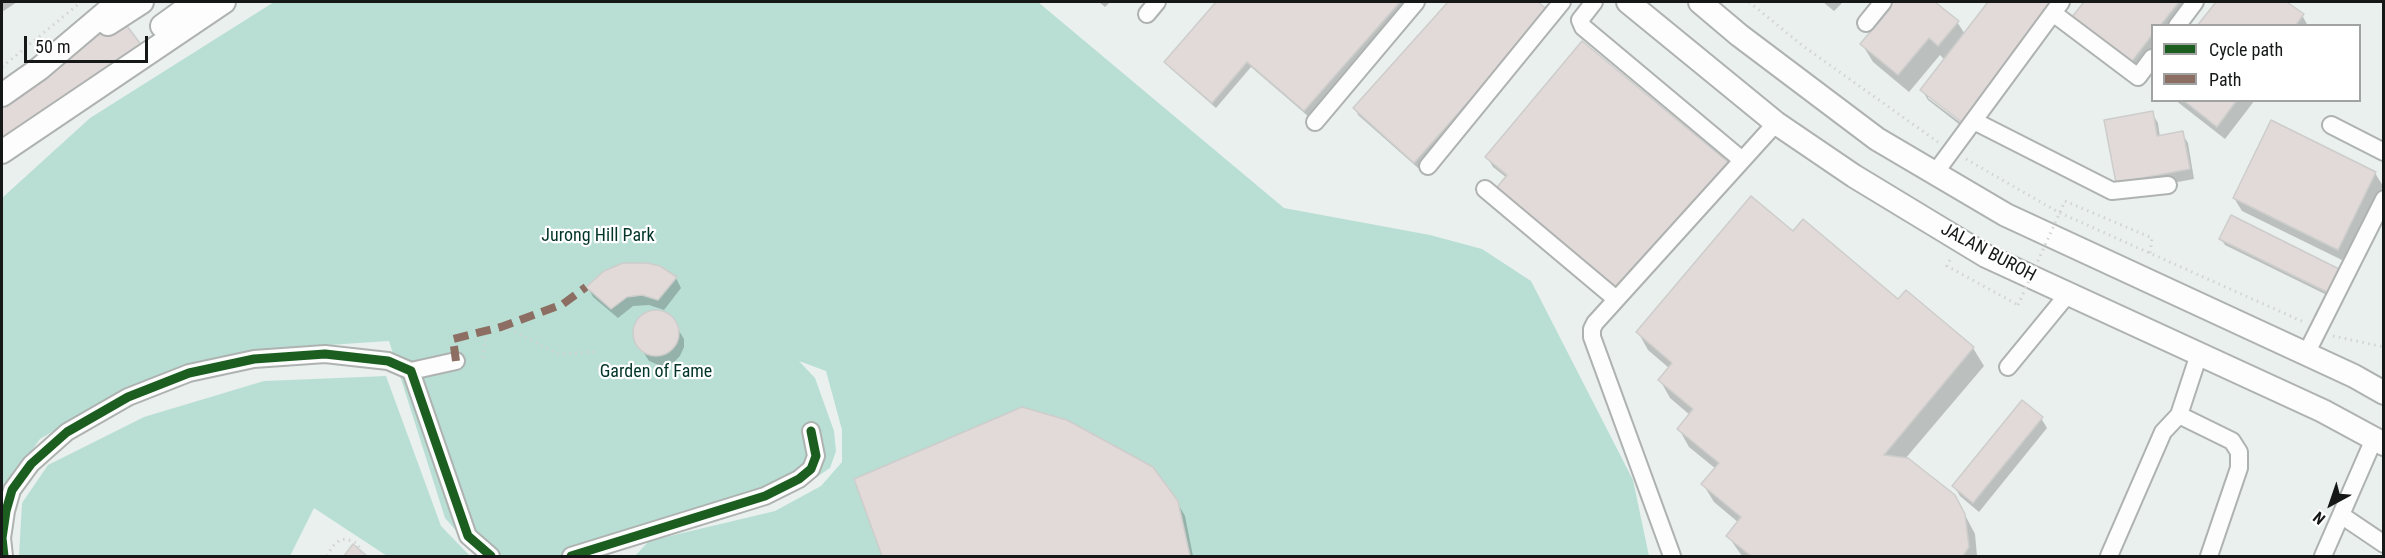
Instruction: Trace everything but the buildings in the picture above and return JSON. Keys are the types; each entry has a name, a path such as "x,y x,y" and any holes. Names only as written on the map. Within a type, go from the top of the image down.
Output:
{"main road":[{"path":"39,69 118,2"},
{"path":"2,95 142,2"},
{"path":"65,109 121,56 195,2"},
{"path":"2,152 224,2"},
{"name":"JALAN BUROH","path":"1628,2 1776,123 1854,176 1986,256 2323,411 2379,442"},
{"path":"1700,2 1739,35 1877,139 2006,215 2354,376 2384,393"}],"street":[{"path":"1315,122 1416,2"},
{"path":"1428,166 1562,2"},
{"path":"1594,2 1580,20 1583,27 1742,160"},
{"path":"1866,23 1883,2"},
{"path":"2178,24 2195,2"},
{"path":"1935,173 2057,7 2138,77 2151,59"},
{"path":"1974,121 2112,191 2168,185"},
{"path":"1672,556 1592,337 1592,329 1595,322 1776,123"},
{"path":"2331,125 2384,152"},
{"path":"1485,189 1616,299"},
{"path":"2306,354 2384,199"},
{"path":"2008,367 2068,294"},
{"path":"4,556 2,538 12,490 31,464 67,432 128,397 189,373 254,359 325,354 388,362 411,371 456,361"},
{"path":"2109,556 2163,432 2179,415 2199,354"},
{"path":"411,371 468,536 490,556"},
{"path":"2179,415 2232,441 2239,452 2240,468 2209,556"},
{"path":"571,556 765,496 799,480 811,469 816,456 811,430"},
{"path":"2323,556 2341,515 2379,442"},
{"path":"2341,515 2384,544"}],"path":[{"path":"2,67 81,2"},
{"path":"1749,2 1803,46 1890,109 1952,151 2058,212 2334,337 2383,345"},
{"path":"1950,260 1947,266 2018,305 2065,201 2152,238 2150,253"},
{"path":"504,326 558,354 599,352"},
{"path":"483,358 486,331"},
{"path":"327,556 332,547 340,540 346,539 357,543 363,556"}],"green space":[{"name":"Jurong Hill Park","path":"274,2 1038,2 1284,208 1430,235 1482,249 1531,281 1633,480 1649,556 1190,556 1178,501 1153,467 1067,420 1022,407 854,479 882,556 635,556 649,541 775,511 821,486 842,462 842,430 826,371 799,361 815,378 834,431 836,451 830,468 805,485 768,504 641,535 591,556 478,556 445,518 389,341 284,348 118,393 40,439 6,487 2,500 2,198 90,118"},
{"path":"386,376 441,526 470,556 387,556 314,508 290,556 19,556 22,503 48,465 144,417 264,381"}],"marked path":[{"path":"456,361 453,339 501,327 563,304 586,287"}],"cycle path":[{"path":"4,556 2,538 12,490 31,464 67,432 128,397 189,373 254,359 325,354 388,361 411,371 468,536 491,556"},
{"path":"571,556 765,496 799,479 811,469 816,456 811,431"}],"park label":[{"name":"Garden of Fame","path":"656,372"}]}
